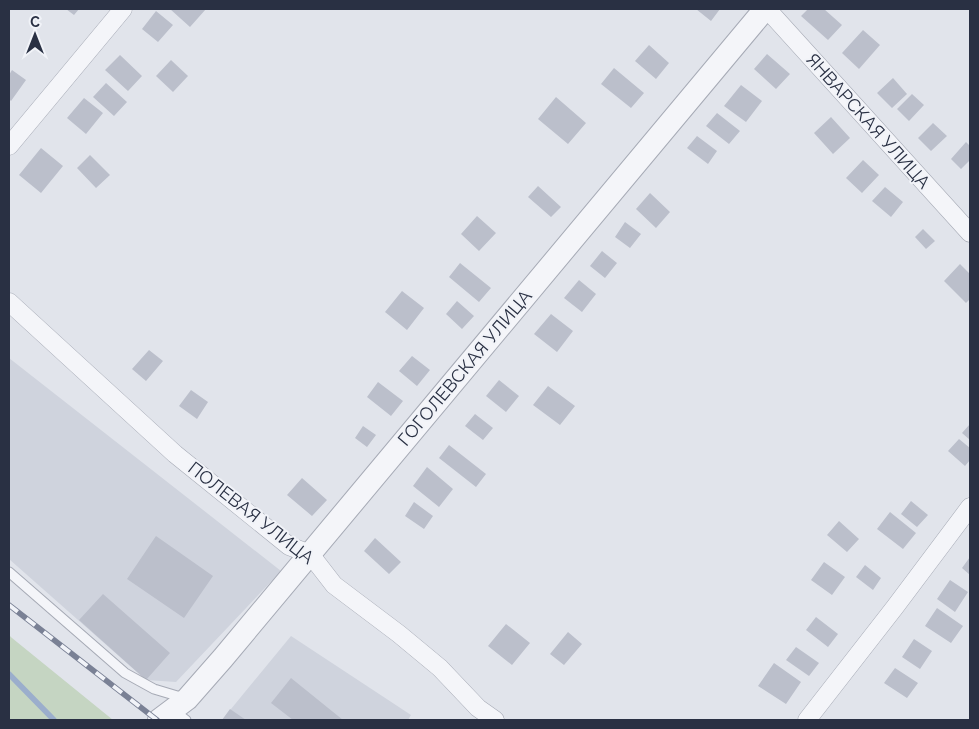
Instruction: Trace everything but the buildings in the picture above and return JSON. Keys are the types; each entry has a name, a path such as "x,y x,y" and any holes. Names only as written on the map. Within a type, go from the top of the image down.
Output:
{"street":[{"path":"9,146 123,9"},
{"name":"ЯНВАРСКАЯ УЛИЦА","path":"766,9 970,233"},
{"name":"ГОГОЛЕВСКАЯ УЛИЦА","path":"176,712 766,9"},
{"name":"ПОЛЕВАЯ УЛИЦА","path":"9,302 175,454 289,546 310,554 334,585 440,668 478,708 495,720"},
{"path":"808,720 896,607 970,507"}],"lane":[{"path":"9,572 125,673 154,689 176,712"}],"shaded area":[{"path":"9,358 281,571 176,682 146,680 9,559"},
{"path":"291,636 411,715 408,720 222,720"}],"green space":[{"path":"9,635 12,638 113,720 9,720"}],"waterway":[{"path":"9,674 54,720"}],"railway":[{"path":"9,605 157,720"}]}
